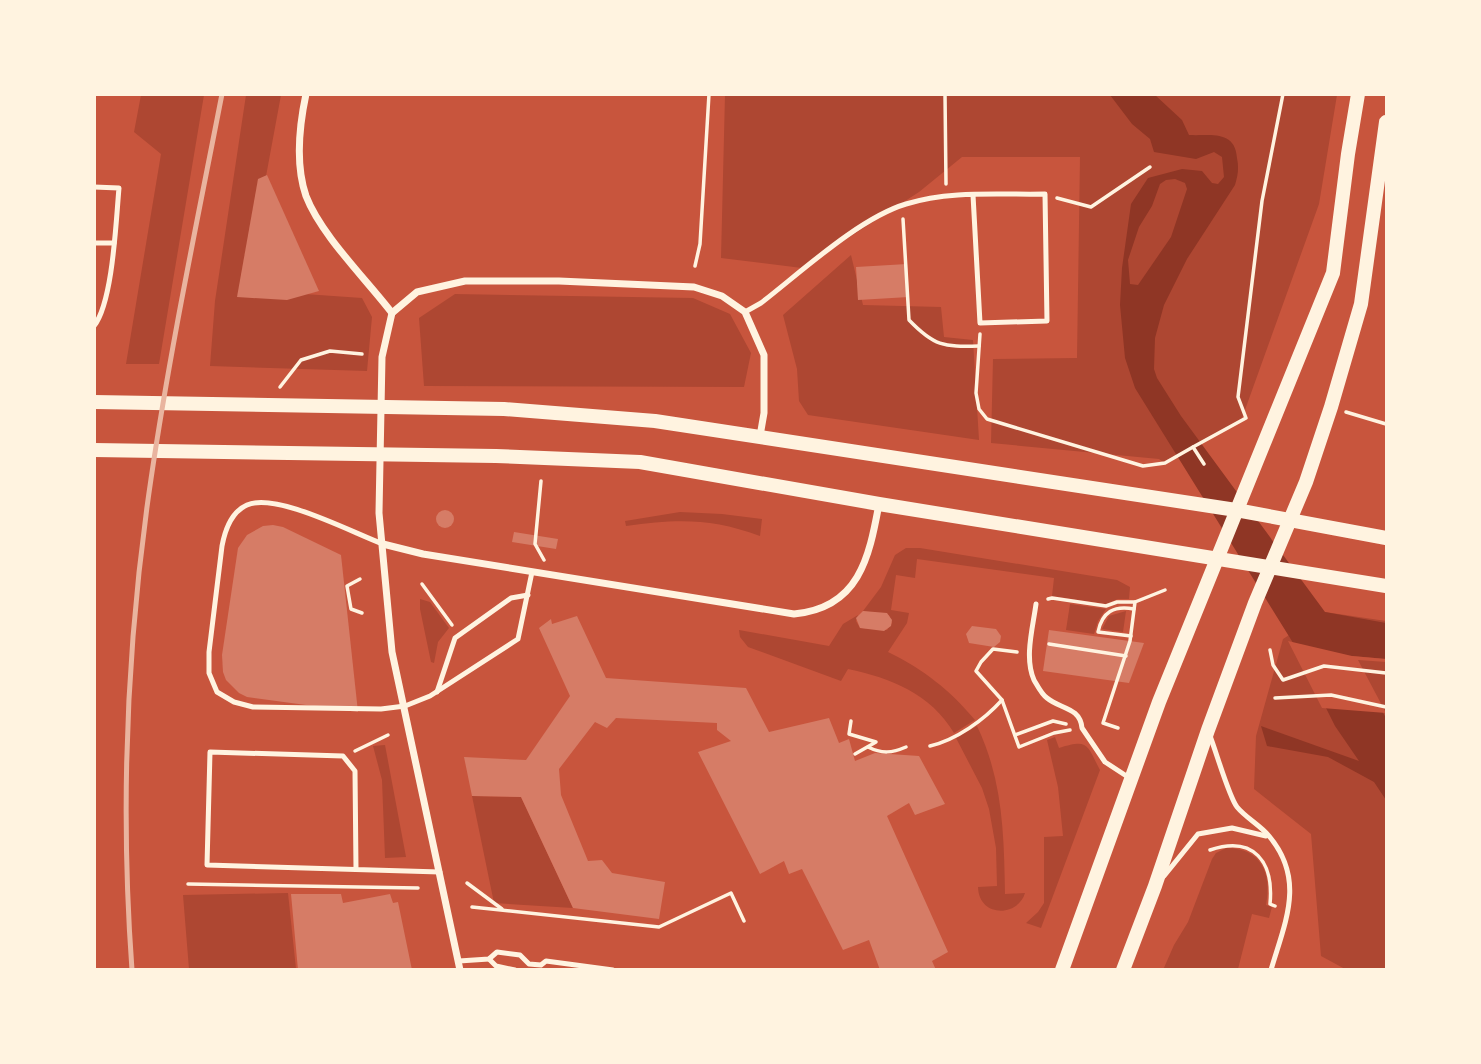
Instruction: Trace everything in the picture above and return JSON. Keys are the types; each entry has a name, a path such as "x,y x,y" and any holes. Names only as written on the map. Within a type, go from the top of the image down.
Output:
{"main road":[{"path":"1062,970 1159,702 1333,273 1358,94"},
{"path":"1123,970 1155,886 1208,730 1331,407 1361,304 1387,122"},
{"path":"94,402 504,409 655,421 1236,510 1387,538"},
{"path":"94,450 496,456 640,462 879,504 1387,586"}],"street":[{"path":"306,94 299,151 306,196 327,232 392,313"},
{"path":"460,965 392,652 379,495 382,357 392,313 417,292 465,281 559,281 694,287 722,296 744,312 764,355 764,413 760,436"},
{"path":"383,544 533,572 794,614 811,613 844,594 861,572 871,548 879,504"}],"lane":[{"path":"94,187 119,188 114,243 101,317 94,326"},
{"path":"744,312 761,303 866,222 902,205 946,197 973,195 1045,194 1047,321 980,323 973,195"},
{"path":"94,243 114,243"},
{"path":"383,544 284,505 263,502 247,505 234,515 224,537 209,652 209,673 217,692 234,702 253,707 381,709 405,706 436,692 518,639 533,572"},
{"path":"436,692 455,638 511,598 528,595"},
{"path":"1036,604 1030,653 1033,678 1046,698 1075,712 1082,722 1082,728 1105,762 1132,780"},
{"path":"1208,730 1236,806 1269,836 1286,861 1291,888 1289,910 1271,970"},
{"path":"356,869 355,771 343,756 210,752 207,865 440,872"},
{"path":"1155,886 1198,834 1232,828 1269,836"},
{"path":"460,965 489,959 497,952 520,955 529,964 540,967 546,961 613,970"},
{"path":"489,959 496,966 518,970 529,964"}],"path":[{"path":"695,266 699,244 709,94"},
{"path":"945,94 946,197"},
{"path":"980,323 976,393 979,410 987,419 1143,466 1165,463 1246,418 1238,397 1262,201 1283,94"},
{"path":"1045,194 1091,208 1150,167"},
{"path":"902,205 909,320 924,335 947,346 979,346"},
{"path":"280,387 301,360 330,351 362,354"},
{"path":"1331,407 1387,424"},
{"path":"1193,447 1204,464"},
{"path":"535,544 541,481"},
{"path":"360,579 347,586 351,609 362,613"},
{"path":"422,584 454,628"},
{"path":"1036,604 1052,598 1107,606 1117,601 1135,602 1166,590"},
{"path":"1118,728 1103,723 1126,656 1135,602"},
{"path":"1131,636 1098,632 1104,615 1110,610 1117,607 1134,608"},
{"path":"1049,644 1126,656"},
{"path":"1030,653 993,649 976,671 1002,701 1019,747 1054,733 1082,728"},
{"path":"1270,650 1283,680 1324,666 1387,673"},
{"path":"1275,698 1331,695 1387,707"},
{"path":"930,746 940,744 976,723 1002,701"},
{"path":"851,721 849,734 876,742 855,754"},
{"path":"1015,735 1053,721 1082,728"},
{"path":"1090,740 1107,731 1109,725"},
{"path":"343,756 388,735"},
{"path":"868,747 879,752 894,752 906,747"},
{"path":"1210,850 1225,845 1237,845 1258,854 1270,876 1270,904 1289,910"},
{"path":"467,883 503,910"},
{"path":"188,884 418,888"},
{"path":"472,907 659,927 731,893 744,921"}],"shaded area":[{"path":"141,95 204,95 159,364 126,364 161,154 134,132"},
{"path":"246,95 281,95 245,290 362,298 372,317 367,371 210,366 215,301"},
{"path":"725,95 1337,95 1319,204 1241,421 1163,462 1159,459 991,443 993,359 1077,358 1080,157 962,157 919,192 802,268 721,258"},
{"path":"1110,95 1155,95 1182,120 1189,135 1220,136 1232,143 1235,149 1238,168 1235,185 1187,259 1164,305 1155,338 1154,369 1181,416 1325,612 1386,623 1386,659 1352,656 1386,718 1386,800 1374,782 1328,757 1267,746 1261,726 1359,761 1335,726 1295,646 1135,388 1125,358 1120,305 1131,204 1148,178 1182,169 1202,171 1212,183 1218,184 1224,177 1222,157 1214,152 1196,159 1154,152 1150,139 1132,124","holes":["1175,179 1185,183 1187,189 1171,237 1138,285 1130,284 1128,260 1139,227 1152,206 1160,184"]},
{"path":"851,255 863,305 941,307 944,337 973,340 979,440 808,415 799,401 797,369 783,315"},
{"path":"455,294 693,298 730,314 751,353 744,387 424,386 419,318"},
{"path":"680,512 762,519 760,536 710,523 662,522 626,526 625,521"},
{"path":"906,548 1117,580 1130,587 1129,599 1118,599 1106,604 1052,596 1054,578 917,559 915,578 896,575 891,610 909,613 907,623 888,652 935,681 975,720 954,733 945,719 922,698 894,683 848,669 841,681 748,647 740,637 739,630 829,646 843,624 858,615 856,621 860,628 887,630 892,623 889,615 863,611 881,587 895,555"},
{"path":"420,599 430,602 449,628 438,642 434,663 431,662"},
{"path":"1070,604 1106,609 1094,634 1066,630"},
{"path":"1126,611 1123,632 1102,629 1109,616"},
{"path":"1325,612 1386,621 1386,969 1345,969 1321,956 1311,834 1254,789 1256,736 1283,639"},
{"path":"977,726 986,746 997,787 1003,829 1005,894 1025,893 1015,907 1007,910 991,909 980,897 978,887 997,886 996,848 982,788 956,738"},
{"path":"1055,737 1059,748 1076,744 1086,746 1100,770 1041,928 1026,923 1044,903 1044,837 1063,836 1058,787 1047,740"},
{"path":"385,745 406,857 385,858 382,780 373,746"},
{"path":"472,796 521,797 573,908 494,903"},
{"path":"1226,848 1248,853 1262,865 1267,883 1266,905 1272,907 1269,918 1252,914 1238,969 1163,970 1188,922 1212,859 1216,853"},
{"path":"288,893 296,969 189,969 183,895"}],"pier":[{"path":"1288,641 1352,656 1386,659 1386,662 1358,660 1386,713 1322,708"}],"building":[{"path":"267,175 319,291 287,300 237,297 258,179"},
{"path":"907,264 909,297 858,300 856,267"},
{"path":"445,510 451,513 454,519 451,525 445,528 439,525 436,519 439,513"},
{"path":"263,526 283,527 341,555 358,712 247,697 226,680 222,655 238,548 247,535"},
{"path":"514,532 558,539 556,549 512,542"},
{"path":"863,611 887,613 892,620 891,626 884,631 860,628 856,618"},
{"path":"577,616 606,678 746,688 769,732 829,718 839,743 849,739 855,761 875,753 919,756 945,804 915,815 909,803 887,816 948,952 932,961 936,970 880,970 869,940 843,950 802,869 789,874 784,861 760,874 698,752 731,741 717,730 717,723 616,718 607,728 595,722 559,769 561,795 588,861 602,860 612,873 665,882 659,919 573,908 521,797 472,796 464,757 526,760 570,696 539,628 551,619 552,624"},
{"path":"972,626 996,629 1001,636 1000,642 994,647 969,643 966,634"},
{"path":"1049,630 1144,643 1129,683 1043,671"},
{"path":"291,894 341,894 343,903 390,894 393,903 398,902 412,970 298,970"}],"railway":[{"path":"132,970 126,785 136,601 151,479 167,382 222,94"}]}
